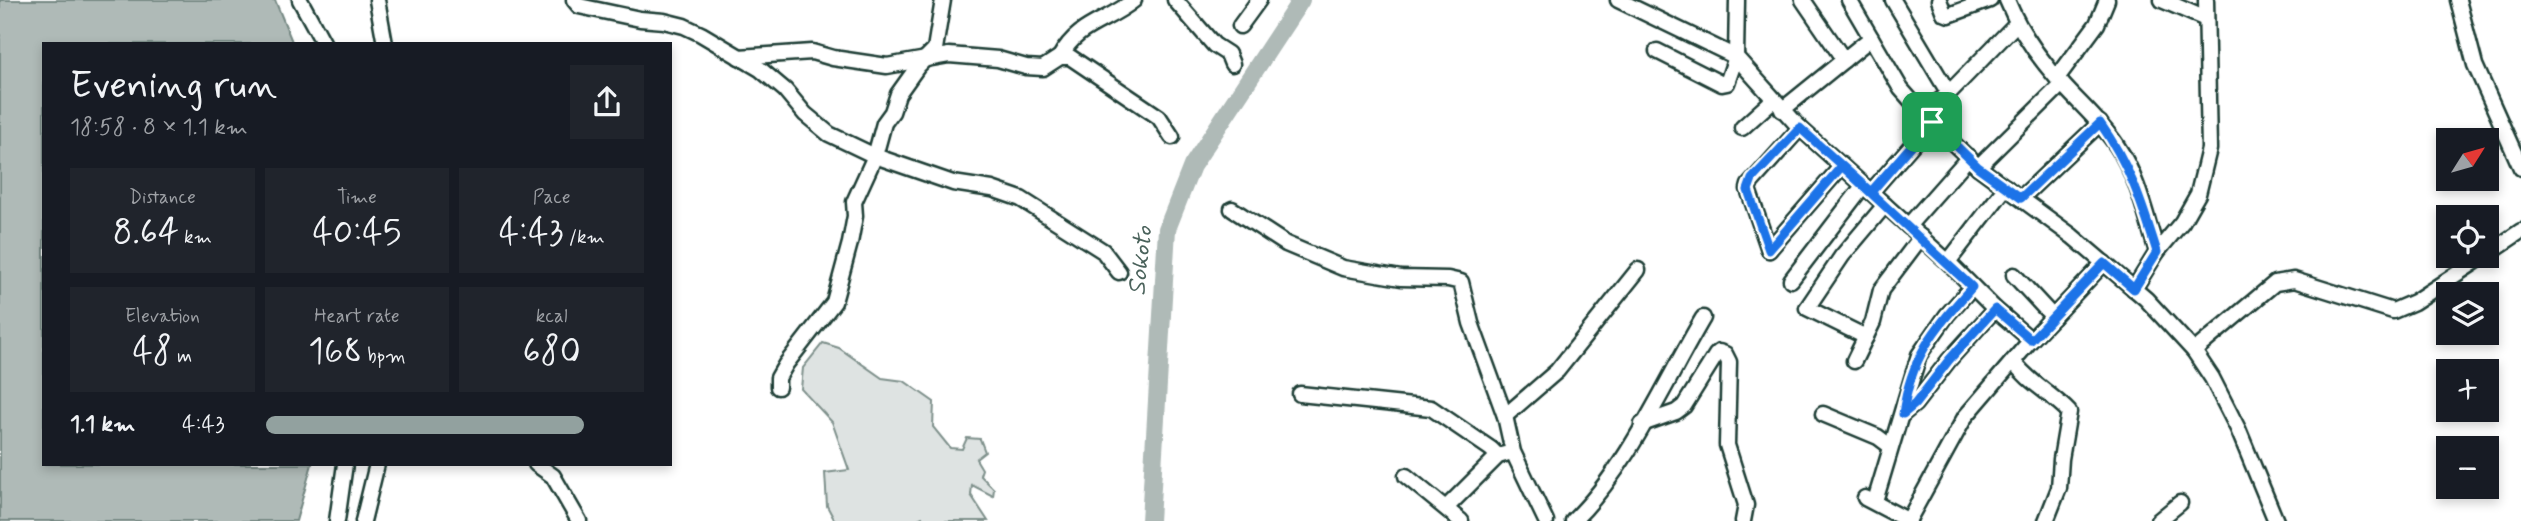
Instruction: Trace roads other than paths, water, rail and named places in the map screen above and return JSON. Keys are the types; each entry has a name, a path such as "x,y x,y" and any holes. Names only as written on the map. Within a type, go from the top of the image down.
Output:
{"street":[{"path":"300,0 323,42"},
{"path":"377,0 385,42"},
{"path":"574,0 579,6 684,26 760,69 829,134 875,156 953,183 992,189 1021,200 1103,251 1119,272"},
{"path":"778,387 778,378 790,357 834,302 850,243 855,216 854,202 898,94 918,66 935,49 943,0"},
{"path":"740,57 812,52 887,66 948,55 998,59 1026,67 1043,68 1060,57 1077,33 1110,17 1134,0"},
{"path":"1175,0 1214,45 1228,54 1232,64"},
{"path":"1240,26 1259,0"},
{"path":"1618,0 1736,57 1800,128 2031,340"},
{"path":"1657,51 1722,84 1729,81 1736,57 1737,0"},
{"path":"1803,0 1844,60"},
{"path":"1849,0 1901,89 1927,117 1973,162 2134,289 2194,351 2212,378 2238,429 2276,521"},
{"path":"1893,0 1948,92"},
{"path":"1939,0 1946,15 1990,0"},
{"path":"2007,0 2017,23 2060,81 2100,123 2119,149 2135,183 2157,252"},
{"path":"1909,226 2060,81 2097,24 2107,0"},
{"path":"2162,0 2206,19"},
{"path":"2134,289 2157,252 2182,222 2198,194 2209,149 2206,0"},
{"path":"2458,0 2475,65 2521,168"},
{"path":"1791,280 1948,92 2017,23"},
{"path":"1742,128 1844,60 1871,38"},
{"path":"1060,57 1070,57 1159,117 1172,137"},
{"path":"2021,198 2100,123"},
{"path":"1800,128 1749,184 1748,190 1769,250 1842,166"},
{"path":"1948,262 2007,187"},
{"path":"1866,337 1807,308 1842,256 1885,205"},
{"path":"1232,209 1286,244 1343,268 1401,278 1461,282 1471,323 1505,416 1513,452 1546,521"},
{"path":"2499,246 2521,231"},
{"path":"1854,361 1866,337 1881,290 1921,237"},
{"path":"1972,287 1947,315 1919,355 1906,392 1903,414 1870,500 1909,521 1965,416 2031,340 2104,263"},
{"path":"2194,351 2275,283 2294,279 2393,311 2414,302 2466,268"},
{"path":"1505,416 1557,371 1638,270"},
{"path":"2014,275 2053,317"},
{"path":"1903,414 1915,404 1949,360 1995,309"},
{"path":"1573,521 1602,488 1664,390 1703,318"},
{"path":"1642,424 1680,410 1716,355 1719,352 1725,354 1729,362 1727,445 1746,505 1743,521"},
{"path":"2013,361 2037,386 2054,396 2069,412 2059,488 2046,521"},
{"path":"1300,394 1431,408 1497,456"},
{"path":"1823,414 1878,437 1890,446"},
{"path":"1447,507 1497,456 1513,452"},
{"path":"337,521 345,466"},
{"path":"363,521 377,466"},
{"path":"539,466 554,476 579,521"},
{"path":"1406,476 1461,521"},
{"path":"2158,521 2180,503"}],"waterway":[{"name":"Sokoto","path":"1150,521 1167,229 1192,166 1301,0"}]}
